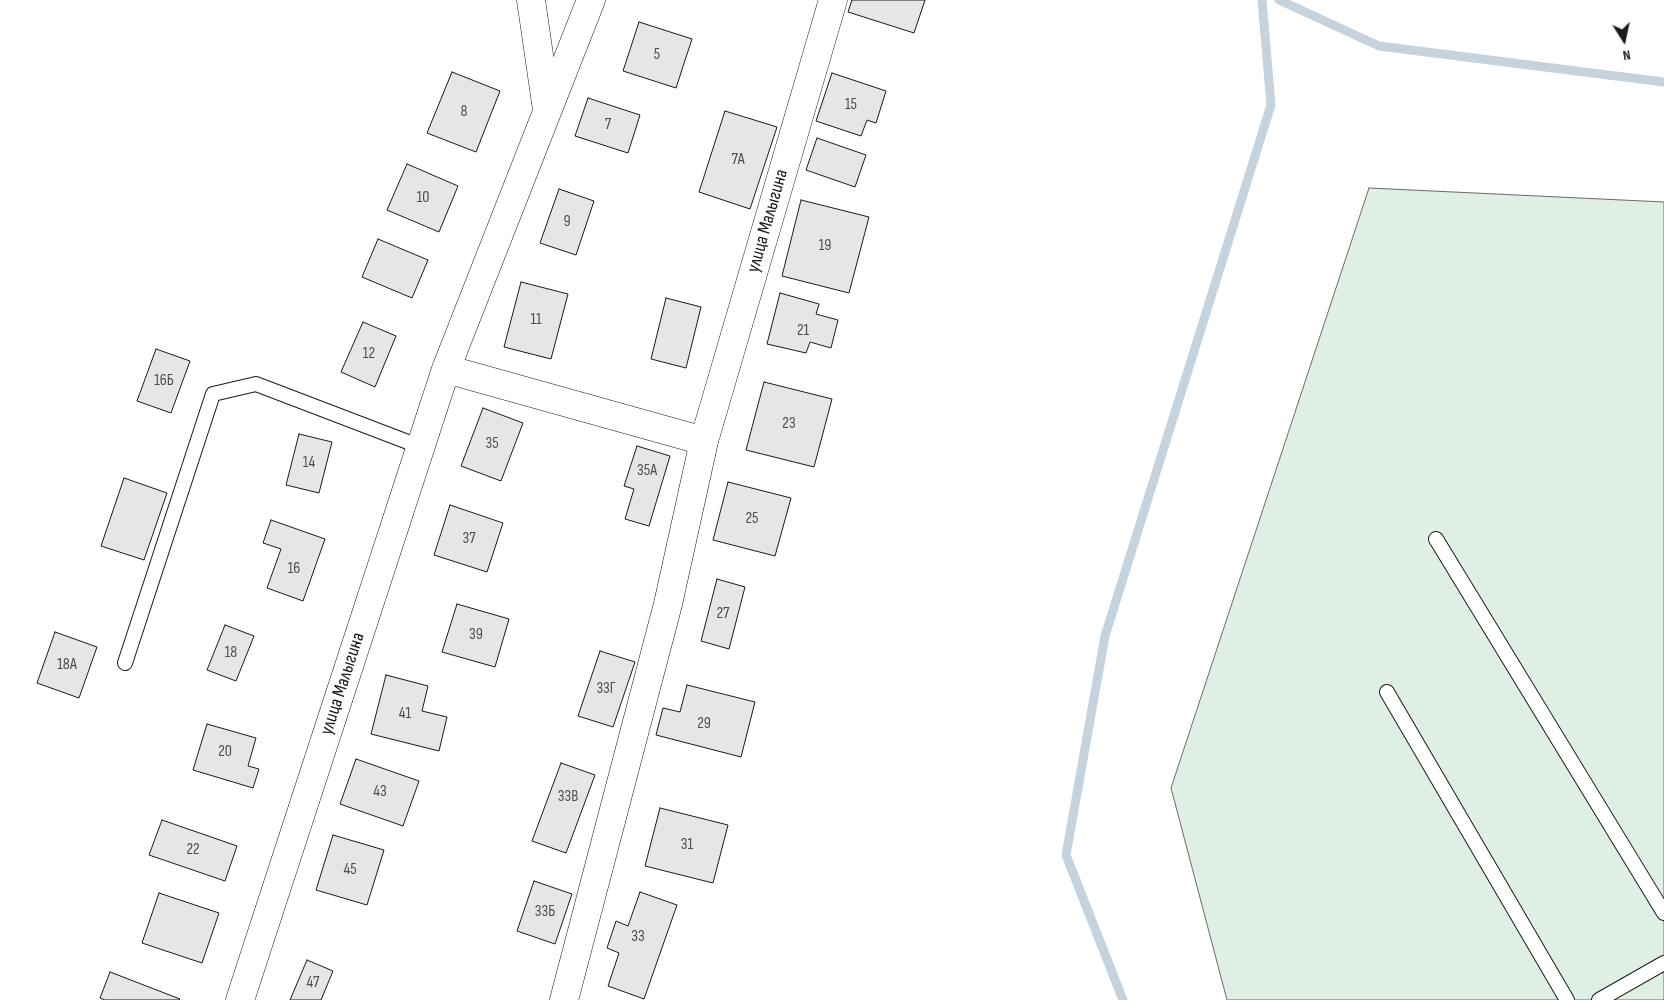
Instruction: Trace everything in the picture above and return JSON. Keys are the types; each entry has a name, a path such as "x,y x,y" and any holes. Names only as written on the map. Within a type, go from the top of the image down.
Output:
{"street":[{"path":"531,0 548,112"},
{"name":"улица Малыгина","path":"240,1000 446,369 592,0"},
{"name":"улица Малыгина","path":"564,1000 668,604 704,441 833,0"},
{"path":"446,369 704,441"}],"lane":[{"path":"125,663 213,394 256,384 420,447"},
{"path":"1436,539 1664,913"},
{"path":"1388,692 1567,1000"},
{"path":"1599,1000 1664,963"}],"green space":[{"path":"1369,188 1664,202 1664,1000 1227,1000 1171,788"}],"building":[{"path":"852,0 925,0 914,33 848,12"},
{"path":"639,22 692,39 676,88 623,71"},
{"path":"452,72 500,91 476,152 427,133"},
{"path":"832,73 886,91 876,123 867,120 861,136 816,121"},
{"path":"588,98 640,115 628,153 575,136"},
{"path":"725,111 777,127 750,209 699,192"},
{"path":"817,138 866,155 855,187 806,170"},
{"path":"407,164 458,186 439,232 387,210"},
{"path":"559,189 594,201 576,255 540,243"},
{"path":"801,200 869,217 849,293 782,276"},
{"path":"378,239 428,260 412,298 362,277"},
{"path":"521,282 568,294 551,359 504,347"},
{"path":"780,293 819,304 816,314 838,320 831,348 810,342 806,353 767,344"},
{"path":"666,298 701,307 686,368 651,359"},
{"path":"363,322 396,336 375,387 341,372"},
{"path":"156,349 190,361 171,413 137,401"},
{"path":"764,382 832,399 814,467 746,450"},
{"path":"483,408 523,423 501,481 461,466"},
{"path":"299,434 332,442 319,493 286,485"},
{"path":"637,446 670,456 649,526 625,519 634,489 624,486"},
{"path":"124,478 167,493 144,560 101,546"},
{"path":"728,482 791,498 775,556 713,540"},
{"path":"450,505 503,523 487,572 434,555"},
{"path":"271,520 325,539 303,601 267,588 281,549 263,543"},
{"path":"717,579 745,587 729,649 701,641"},
{"path":"457,604 509,619 495,667 442,652"},
{"path":"225,625 254,636 236,681 207,670"},
{"path":"55,632 97,647 79,698 37,683"},
{"path":"600,651 635,662 613,727 578,716"},
{"path":"386,675 428,686 422,711 447,717 439,751 371,734"},
{"path":"687,685 755,702 741,757 656,735 663,708 680,712"},
{"path":"207,724 256,738 248,766 259,769 253,788 193,770"},
{"path":"356,759 419,781 403,826 340,804"},
{"path":"561,763 595,775 566,853 532,841"},
{"path":"660,808 728,825 713,883 645,866"},
{"path":"162,820 237,846 225,881 149,855"},
{"path":"333,835 384,850 367,905 316,890"},
{"path":"534,881 572,894 555,944 517,931"},
{"path":"640,892 677,905 644,999 608,986 619,953 607,948 616,921 628,926"},
{"path":"159,893 219,913 202,963 142,943"},
{"path":"307,960 333,971 321,1000 290,1000"},
{"path":"110,972 180,999 105,1000 100,998"}],"waterway":[{"path":"1123,1000 1066,855 1105,636 1271,105 1262,0"},
{"path":"1279,0 1379,46 1664,82"}]}
